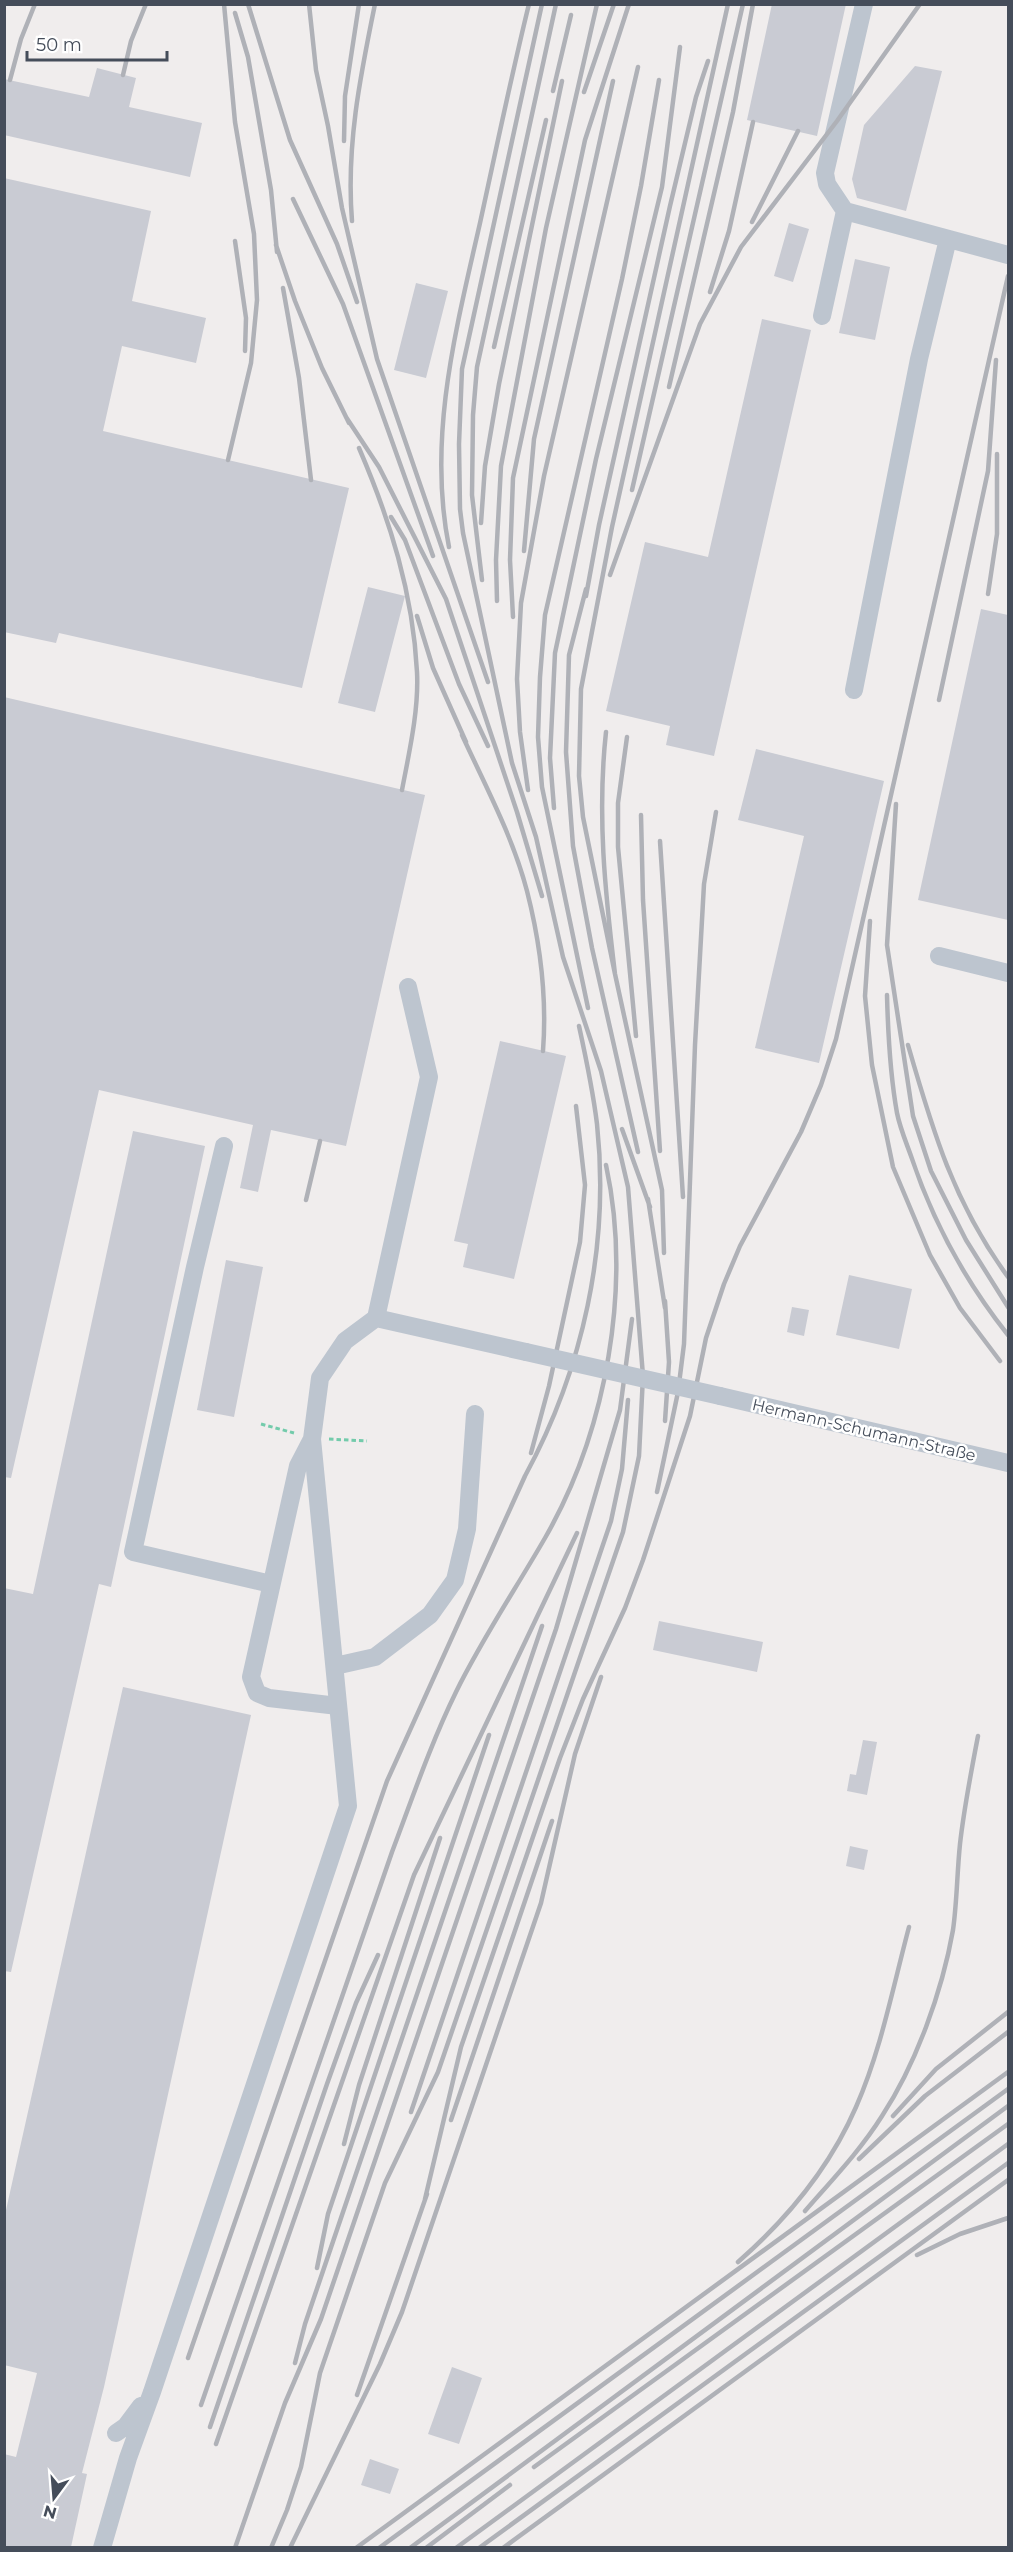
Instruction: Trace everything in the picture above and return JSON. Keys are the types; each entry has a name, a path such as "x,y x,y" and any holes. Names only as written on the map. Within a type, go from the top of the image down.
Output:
{"lane":[{"path":"864,4 825,173 827,184 845,211 1008,255"},
{"path":"822,316 845,211"},
{"path":"854,690 920,359 948,239"},
{"path":"939,956 1008,973"},
{"path":"102,2547 128,2458 348,1806 312,1439 320,1378 345,1341 376,1318 429,1077 408,987"},
{"path":"224,1146 195,1267 133,1552 271,1584"},
{"name":"Hermann-Schumann-Straße","path":"376,1318 1008,1462"},
{"path":"335,1666 375,1657 430,1615 455,1580 467,1530 475,1414"},
{"path":"312,1439 298,1466 251,1677 257,1692 269,1698 338,1706"},
{"path":"116,2433 126,2426 152,2392"}],"building":[{"path":"772,4 846,4 817,136 747,120"},
{"path":"915,66 942,71 906,211 857,198 852,179 864,125"},
{"path":"97,68 136,78 129,107 202,123 190,177 4,135 4,79 89,97"},
{"path":"4,178 151,211 132,301 206,318 196,363 122,346 103,431 349,488 302,688 59,633 56,643 4,632"},
{"path":"789,223 809,229 793,282 774,276"},
{"path":"855,259 890,267 875,340 839,333"},
{"path":"416,283 448,291 426,378 394,370"},
{"path":"762,319 811,330 714,756 666,745 670,726 606,711 645,542 708,557"},
{"path":"368,587 405,596 375,712 338,703"},
{"path":"981,609 1008,615 1008,920 918,900"},
{"path":"4,697 425,795 346,1146 271,1130 258,1192 240,1188 253,1125 99,1090 11,1478 4,1477"},
{"path":"756,749 884,781 819,1063 755,1048 804,836 738,820"},
{"path":"500,1041 566,1056 514,1279 463,1267 468,1244 454,1241"},
{"path":"133,1131 205,1146 111,1587 99,1584 11,1972 4,1971 4,1588 33,1594"},
{"path":"226,1260 263,1267 234,1417 197,1410"},
{"path":"849,1275 912,1289 899,1349 836,1335"},
{"path":"792,1307 809,1310 804,1336 787,1332"},
{"path":"659,1621 763,1642 757,1672 653,1650"},
{"path":"123,1687 251,1715 104,2387 82,2473 87,2474 71,2547 4,2547 4,2454 16,2457 37,2373 4,2365 4,2219"},
{"path":"863,1740 877,1742 867,1795 847,1791 850,1774 856,1775"},
{"path":"850,1846 868,1850 864,1870 846,1866"},
{"path":"452,2367 482,2378 459,2444 428,2434"},
{"path":"370,2459 399,2469 390,2494 361,2485"}],"railway":[{"path":"10,80 21,39 35,4"},
{"path":"123,75 131,41 146,4"},
{"path":"224,4 235,122 254,234 257,300 251,363 228,460"},
{"path":"248,4 290,140 337,244 357,302"},
{"path":"309,4 316,70 342,208 377,359 488,682"},
{"path":"344,141 345,96 359,4"},
{"path":"352,221 353,139 375,4"},
{"path":"449,547 443,506 441,465 447,384 462,303 529,4"},
{"path":"271,2548 287,2510 301,2467 320,2373 385,2183 438,2072 623,1532 639,1456 643,1376 628,1187 601,1071 563,957 536,837 512,763 463,533 460,509 459,444 462,369 542,4"},
{"path":"482,580 472,495 473,415 477,367 556,4"},
{"path":"497,601 496,560 501,466 546,228 597,4"},
{"path":"584,92 614,4"},
{"path":"513,617 510,560 513,478 585,140 629,4"},
{"path":"606,732 602,823 605,883 615,974 583,817 579,776 581,689 612,527 728,4"},
{"path":"632,490 743,4"},
{"path":"669,387 733,112 753,4"},
{"path":"610,575 700,324 741,247 837,121 920,4"},
{"path":"235,13 248,57 271,190 277,252"},
{"path":"553,91 571,15"},
{"path":"554,808 550,758 555,653 596,459 662,187 680,47"},
{"path":"586,596 599,525 670,206 696,97 708,61"},
{"path":"528,790 520,732 517,679 521,603 544,476 638,67"},
{"path":"588,1008 542,787 538,737 540,677 545,615 622,279 659,80"},
{"path":"481,523 485,466 499,384 562,81"},
{"path":"524,551 534,439 613,81"},
{"path":"494,347 546,120"},
{"path":"710,292 729,231 753,122"},
{"path":"752,222 798,131"},
{"path":"293,199 343,304 433,556"},
{"path":"235,241 246,318 245,351"},
{"path":"276,245 295,301 322,368 349,423"},
{"path":"425,2199 461,2047 560,1758 583,1699 625,1608 643,1560 690,1416 706,1338 724,1284 740,1246 801,1132 821,1085 836,1039 1008,276"},
{"path":"283,288 299,378 311,480"},
{"path":"939,700 988,471 996,360"},
{"path":"346,417 379,467 446,599 517,812 542,896"},
{"path":"359,448 381,502 398,557 415,643 416,701 402,790"},
{"path":"988,594 997,534 997,454"},
{"path":"391,517 405,540 459,684 488,746"},
{"path":"586,589 569,655 566,752 573,846 592,948 638,1152"},
{"path":"417,616 433,668 466,742"},
{"path":"462,735 506,831 527,891 536,930 541,970 544,1011 543,1051"},
{"path":"627,737 618,803 618,847 636,1036"},
{"path":"896,804 887,945 913,1116 931,1171 966,1240 1008,1307"},
{"path":"657,1492 678,1392 684,1344 695,1045 704,884 716,812"},
{"path":"641,815 643,900 660,1151"},
{"path":"660,841 683,1197"},
{"path":"870,921 865,996 872,1065 893,1167 930,1255 960,1308 1000,1361"},
{"path":"615,974 662,1190 664,1253"},
{"path":"887,995 893,1084 903,1135 929,1204 952,1250 978,1294 1008,1335"},
{"path":"188,2358 387,1781 545,1435 563,1393 577,1350 588,1306 595,1261 600,1170 597,1124 579,1026"},
{"path":"908,1045 936,1137 959,1194 973,1222 1008,1277"},
{"path":"531,1453 549,1386 580,1242 585,1185 576,1106"},
{"path":"622,1129 650,1207"},
{"path":"306,1200 320,1141"},
{"path":"201,2405 392,1852 430,1751 466,1672 545,1538 566,1496 584,1451 598,1404 608,1356 614,1308 616,1259 613,1211 606,1165"},
{"path":"648,1199 665,1308"},
{"path":"665,1301 669,1362 665,1421"},
{"path":"235,2548 285,2403 321,2319 556,1629 620,1410 632,1319"},
{"path":"411,2112 611,1521 622,1469 628,1400"},
{"path":"216,2444 414,1875 577,1533"},
{"path":"295,2363 305,2324 542,1626"},
{"path":"290,2548 380,2364 402,2312 541,1903 575,1754 601,1677"},
{"path":"317,2268 328,2214 489,1735"},
{"path":"805,2211 855,2154 882,2116 906,2074 926,2027 942,1978 953,1930 962,1830 978,1736"},
{"path":"451,2120 552,1821"},
{"path":"344,2144 359,2085 440,1838"},
{"path":"738,2262 806,2191 845,2129 873,2063 909,1927"},
{"path":"210,2427 327,2084 356,2003 378,1955"},
{"path":"893,2116 936,2069 1008,2012"},
{"path":"859,2159 925,2096 1008,2032"},
{"path":"356,2548 1008,2072"},
{"path":"379,2548 1008,2089"},
{"path":"410,2548 1008,2106"},
{"path":"534,2467 1008,2124"},
{"path":"456,2548 1008,2144"},
{"path":"479,2548 1008,2163"},
{"path":"503,2548 1008,2180"},
{"path":"357,2395 427,2194"},
{"path":"917,2255 960,2234 1008,2218"},
{"path":"426,2548 510,2485"}]}
